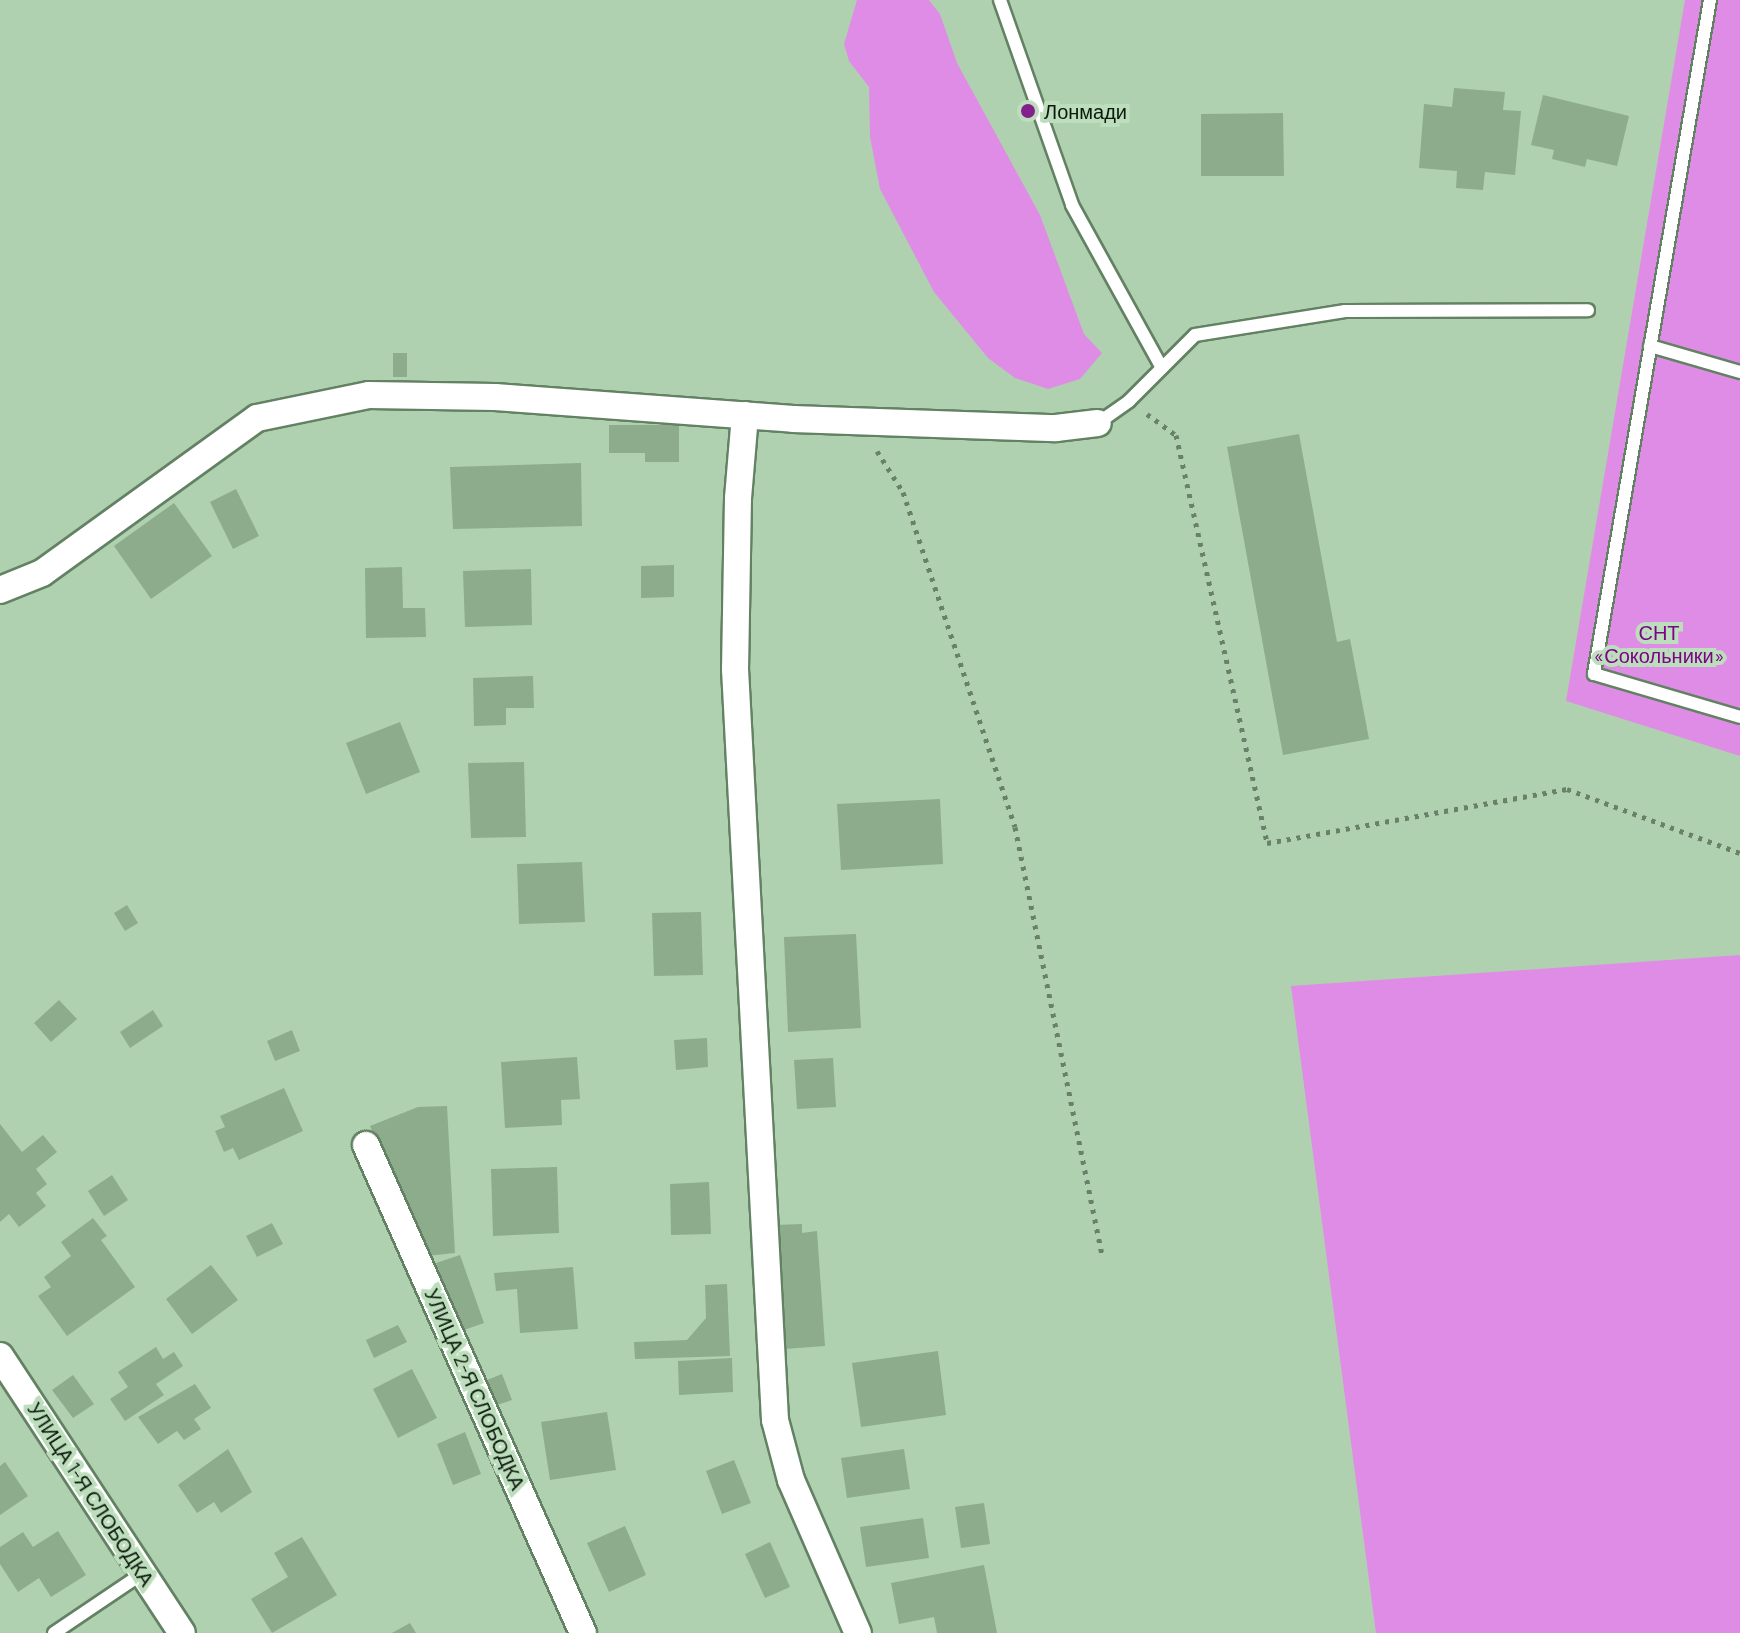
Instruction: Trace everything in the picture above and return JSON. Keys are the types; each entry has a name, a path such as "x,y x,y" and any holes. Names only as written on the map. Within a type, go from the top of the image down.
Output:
{"street":[{"path":"0,590 42,573 257,418 369,395 495,397 858,421 1056,428 1098,423"},
{"path":"745,415 738,498 735,669 775,1420 791,1480 858,1633"},
{"name":"УЛИЦА 2-Я СЛОБОДКА","path":"366,1145 583,1633"},
{"name":"УЛИЦА 1-Я СЛОБОДКА","path":"0,1356 182,1633"}],"lane":[{"path":"1000,0 1072,205 1162,368"},
{"path":"1710,0 1594,674 1740,717"},
{"path":"1098,423 1129,401 1195,335 1345,311 1588,310"},
{"path":"1650,346 1740,372"},
{"path":"54,1633 143,1573"}],"path":[{"path":"1129,401 1176,435 1267,843 1567,789 1740,853"},
{"path":"858,421 903,492 1015,827 1102,1255"}],"green space":[{"path":"857,0 929,0 940,14 957,63 1040,215 1084,334 1102,353 1080,379 1048,389 1015,378 988,358 934,292 880,189 870,137 869,87 849,61 844,44"},
{"name":"СНТ «Сокольники»","path":"1685,0 1740,0 1740,756 1566,701"},
{"path":"1740,955 1740,1633 1376,1633 1291,986"}],"building":[{"path":"1454,88 1505,92 1503,110 1521,111 1515,175 1485,172 1483,190 1456,188 1457,171 1419,168 1424,104 1452,107"},
{"path":"1543,95 1629,116 1617,166 1587,159 1585,167 1552,159 1554,150 1531,145"},
{"path":"1283,113 1284,176 1201,176 1201,114"},
{"path":"393,353 407,353 407,377 393,377"},
{"path":"609,425 679,425 679,462 645,462 645,453 609,453"},
{"path":"1299,434 1337,642 1350,639 1369,739 1283,755 1227,447"},
{"path":"581,463 582,526 453,529 450,467"},
{"path":"236,489 259,536 233,549 210,502"},
{"path":"174,503 212,556 151,599 114,546"},
{"path":"674,565 674,597 641,598 641,566"},
{"path":"402,567 403,608 425,608 426,637 366,638 365,568"},
{"path":"531,569 532,625 465,627 463,571"},
{"path":"533,676 534,708 506,708 506,725 474,726 473,678"},
{"path":"400,722 420,772 366,794 346,743"},
{"path":"524,762 526,837 471,838 468,763"},
{"path":"940,799 943,864 841,870 837,804"},
{"path":"582,862 585,922 519,924 517,864"},
{"path":"127,905 138,923 125,931 114,913"},
{"path":"701,912 703,975 654,976 652,913"},
{"path":"856,934 861,1028 788,1032 784,937"},
{"path":"59,1000 77,1019 51,1042 34,1023"},
{"path":"153,1010 163,1026 130,1048 120,1032"},
{"path":"292,1030 300,1051 275,1061 267,1041"},
{"path":"707,1038 708,1067 676,1070 674,1040"},
{"path":"577,1057 580,1099 561,1100 562,1125 505,1128 501,1062"},
{"path":"833,1058 836,1107 797,1109 794,1060"},
{"path":"284,1088 303,1131 239,1160 233,1148 224,1152 215,1131 225,1127 220,1116"},
{"path":"447,1106 455,1253 426,1256 370,1126 418,1107"},
{"path":"0,1124 22,1152 43,1135 57,1152 36,1169 47,1184 36,1193 46,1206 19,1227 9,1214 0,1222"},
{"path":"557,1167 559,1233 493,1236 491,1169"},
{"path":"112,1175 128,1200 104,1216 88,1191"},
{"path":"709,1182 711,1234 671,1235 670,1184"},
{"path":"93,1218 107,1236 101,1240 135,1287 67,1336 38,1296 51,1287 44,1277 71,1256 61,1242"},
{"path":"272,1223 283,1244 257,1257 246,1236"},
{"path":"802,1224 802,1233 817,1231 825,1346 784,1349 775,1225"},
{"path":"460,1255 484,1323 461,1331 436,1263"},
{"path":"211,1265 238,1300 192,1334 166,1299"},
{"path":"573,1267 578,1329 520,1333 517,1289 496,1291 494,1273"},
{"path":"727,1284 730,1356 635,1359 634,1342 687,1340 706,1318 705,1285"},
{"path":"398,1325 407,1342 374,1358 366,1340"},
{"path":"156,1347 163,1359 174,1352 183,1366 156,1384 164,1395 125,1421 110,1399 128,1387 118,1372"},
{"path":"938,1351 946,1415 861,1427 852,1363"},
{"path":"732,1358 733,1392 679,1395 678,1361"},
{"path":"412,1369 437,1418 398,1438 373,1389"},
{"path":"502,1374 512,1400 497,1405 487,1380"},
{"path":"73,1375 94,1404 73,1418 52,1390"},
{"path":"195,1384 211,1408 194,1419 201,1429 184,1440 177,1431 158,1444 138,1417"},
{"path":"607,1412 616,1470 550,1480 541,1422"},
{"path":"465,1432 481,1474 453,1485 437,1444"},
{"path":"228,1449 252,1492 221,1513 214,1502 197,1513 178,1485"},
{"path":"904,1449 910,1489 847,1498 841,1458"},
{"path":"734,1460 751,1503 722,1514 706,1471"},
{"path":"5,1462 28,1496 0,1515 0,1466"},
{"path":"984,1503 990,1544 961,1548 955,1507"},
{"path":"923,1518 929,1558 866,1567 860,1527"},
{"path":"625,1526 646,1575 609,1592 587,1543"},
{"path":"58,1531 86,1575 51,1597 39,1578 18,1592 0,1564 0,1547 23,1532 33,1547"},
{"path":"302,1537 337,1595 272,1633 251,1599 288,1577 274,1553"},
{"path":"770,1542 790,1587 765,1598 745,1554"},
{"path":"984,1565 997,1633 937,1633 934,1617 899,1624 891,1583"},
{"path":"410,1623 416,1633 392,1633"}],"place":[{"name":"Лонмади","path":"1028,111"}]}
